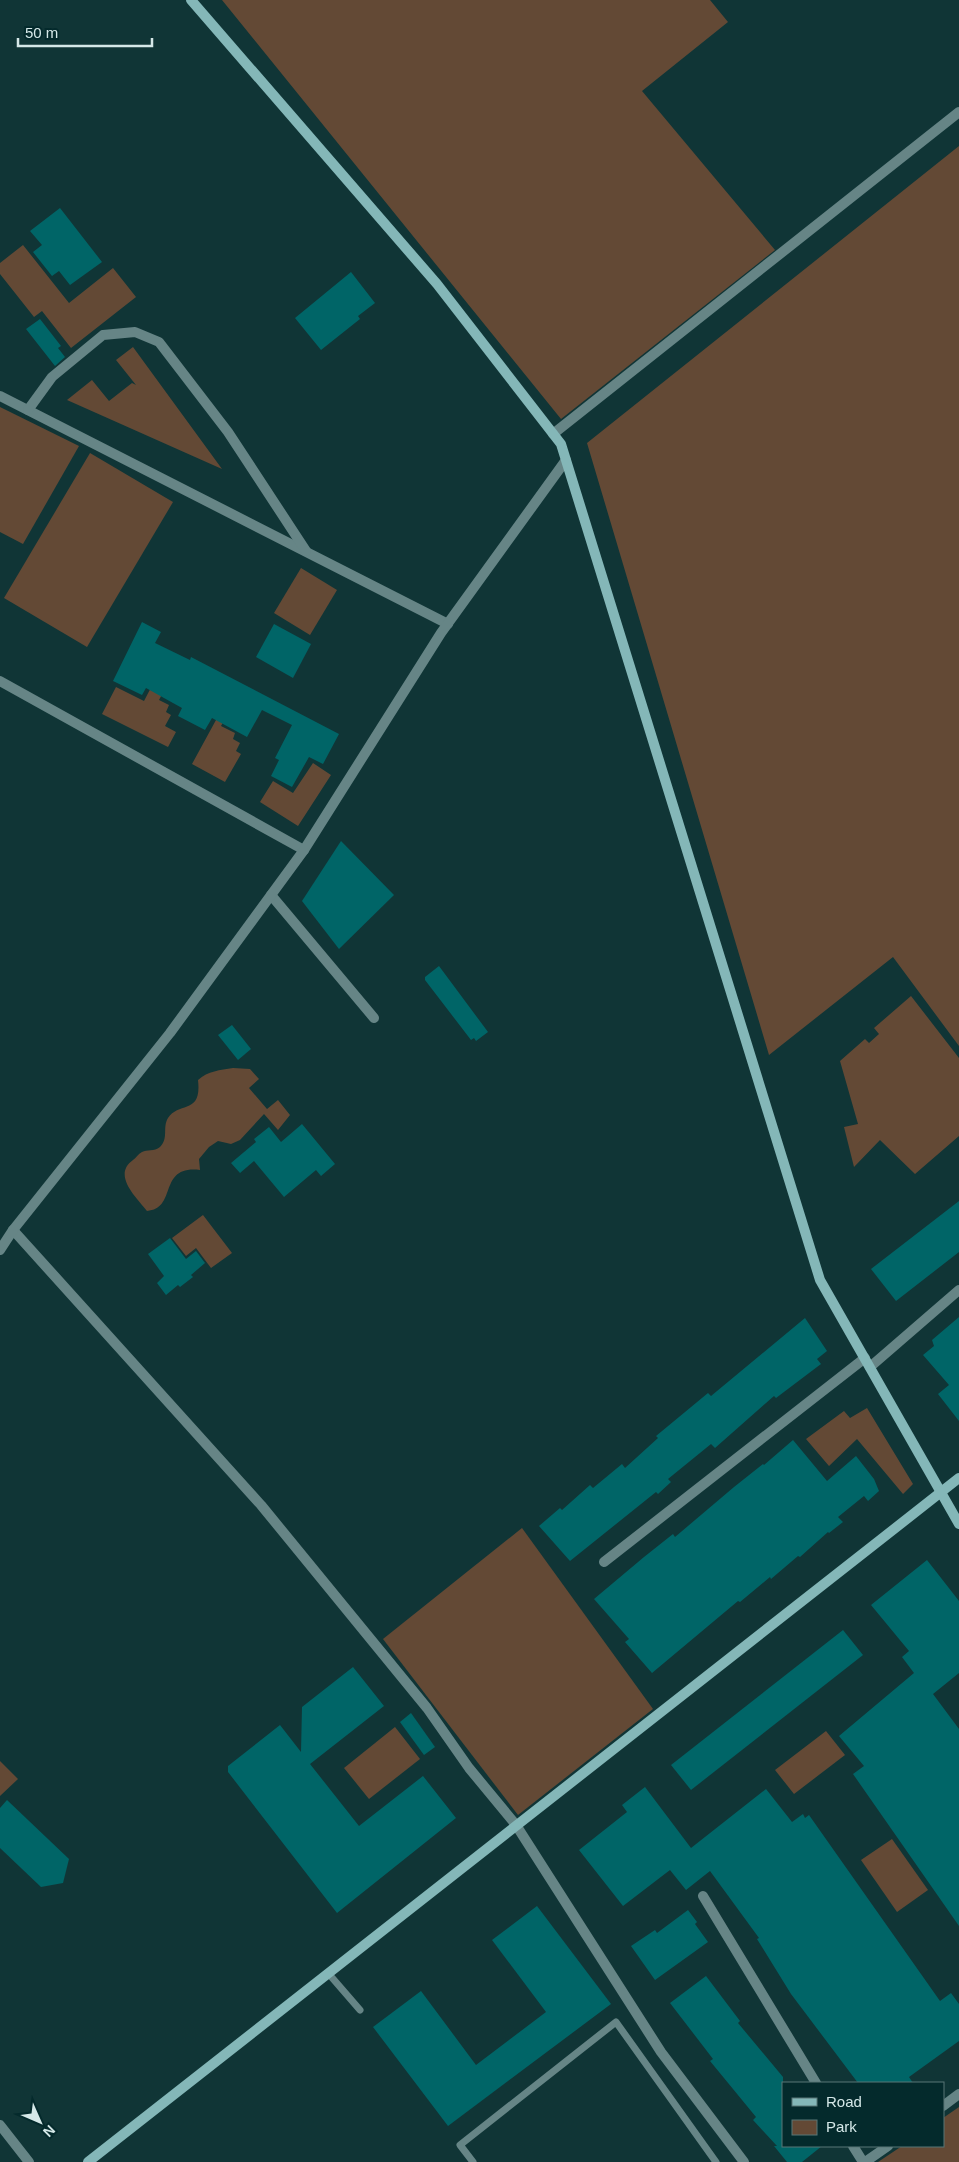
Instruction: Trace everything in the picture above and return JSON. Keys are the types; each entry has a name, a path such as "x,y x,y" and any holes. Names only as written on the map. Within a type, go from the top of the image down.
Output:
{"street":[{"path":"191,0 437,284 561,444 820,1280 959,1524"},
{"path":"553,434 959,112"},
{"path":"28,410 52,376 103,336 135,332 159,342 228,432 306,552"},
{"path":"0,396 448,624"},
{"path":"0,1250 13,1230 170,1033 304,850 448,624 566,460"},
{"path":"0,681 304,850"},
{"path":"271,895 374,1018"},
{"path":"13,1230 261,1505 427,1708 469,1768 516,1825 661,2052 744,2162"},
{"path":"604,1562 959,1290"},
{"path":"88,2162 959,1478"},
{"path":"703,1896 815,2082"},
{"path":"944,2105 959,2094"},
{"path":"0,2125 29,2162"},
{"path":"854,2147 864,2162 886,2147"}],"lane":[{"path":"328,1973 360,2010"},
{"path":"473,2162 460,2145 616,2022 716,2162"}],"green space":[{"path":"222,0 710,0 728,22 642,91 775,250 561,419"},
{"path":"959,146 959,1046 893,957 769,1055 587,443"},
{"path":"23,245 69,303 113,268 136,297 71,348 42,311 34,317 0,274 0,263"},
{"path":"133,347 222,469 67,400 92,380 109,401 132,383 136,385 116,360"},
{"path":"0,407 79,446 23,544 0,532"},
{"path":"90,453 173,502 87,647 4,598"},
{"path":"301,568 337,590 310,635 274,613"},
{"path":"157,676 169,681 159,700 169,705 166,712 171,715 165,726 176,732 168,747 102,714 116,687 144,701"},
{"path":"222,709 228,713 221,726 235,733 233,739 240,743 236,751 241,754 225,782 192,764"},
{"path":"313,763 331,775 298,826 260,802 273,781 293,793"},
{"path":"911,996 959,1058 959,1136 915,1174 880,1140 854,1167 844,1127 858,1124 840,1061 865,1039 869,1043 879,1034 874,1028"},
{"path":"233,1068 250,1069 259,1079 249,1088 267,1109 278,1100 290,1115 278,1130 264,1114 240,1140 231,1144 218,1141 209,1147 199,1159 200,1170 187,1170 178,1174 162,1203 156,1208 147,1211 128,1186 125,1179 127,1166 142,1152 155,1149 163,1144 165,1125 168,1118 178,1110 189,1106 197,1098 198,1080 210,1073"},
{"path":"203,1215 232,1253 211,1268 196,1248 186,1256 172,1238"},
{"path":"867,1408 913,1484 903,1494 857,1439 829,1466 806,1439 844,1411 850,1418"},
{"path":"522,1528 653,1709 518,1815 383,1639"},
{"path":"395,1727 420,1759 369,1799 344,1768"},
{"path":"826,1731 845,1755 794,1794 775,1770"},
{"path":"0,1761 18,1779 0,1796"},
{"path":"892,1839 928,1890 897,1912 861,1860"},
{"path":"959,2107 959,2162 878,2162 900,2147 944,2147 944,2117"}],"building":[{"path":"60,208 102,262 70,285 59,271 52,276 33,252 42,245 30,231"},
{"path":"351,272 375,303 358,316 360,319 321,350 295,318"},
{"path":"40,319 61,346 58,348 65,357 55,366 26,329"},
{"path":"142,622 161,632 155,643 190,660 191,657 339,734 323,764 309,757 292,787 271,776 279,760 275,758 292,725 262,710 247,737 212,718 205,730 178,716 182,708 146,688 142,695 113,681"},
{"path":"274,624 311,644 293,678 256,657"},
{"path":"341,841 394,895 339,949 302,901"},
{"path":"439,966 488,1032 476,1041 474,1038 471,1040 425,980 425,977"},
{"path":"232,1025 251,1049 238,1060 218,1035"},
{"path":"302,1124 335,1164 321,1176 316,1170 284,1197 254,1161 240,1173 231,1163 256,1142 254,1139 269,1127 281,1142"},
{"path":"959,1201 959,1252 896,1301 871,1269"},
{"path":"170,1238 186,1259 196,1251 205,1263 191,1275 193,1277 180,1287 178,1285 166,1295 157,1283 164,1276 148,1254"},
{"path":"959,1317 959,1421 938,1394 949,1385 923,1355 934,1346 932,1340"},
{"path":"805,1318 827,1351 817,1359 821,1364 776,1398 774,1396 715,1448 711,1444 668,1479 671,1482 658,1494 656,1492 570,1561 539,1526 560,1508 562,1510 590,1485 593,1488 622,1464 625,1468 658,1438 656,1436 708,1393 711,1396"},
{"path":"793,1440 827,1481 856,1456 874,1479 879,1491 868,1501 864,1496 838,1517 843,1522 771,1579 770,1577 740,1602 738,1601 652,1673 625,1642 629,1639 594,1599 673,1534 675,1537"},
{"path":"927,1560 959,1601 959,1673 933,1694 959,1729 959,1926 853,1774 864,1766 839,1736 914,1673 902,1657 909,1651 871,1605"},
{"path":"843,1630 863,1655 691,1790 671,1765"},
{"path":"353,1667 384,1706 310,1764 359,1826 423,1776 456,1818 337,1913 228,1772 228,1766 280,1725 301,1752 302,1707"},
{"path":"411,1713 435,1747 424,1755 400,1722"},
{"path":"645,1787 691,1848 766,1789 792,1822 803,1814 805,1818 809,1815 940,2001 951,1993 959,2004 959,2041 909,2077 912,2082 857,2082 791,1994 757,1939 759,1938 710,1871 686,1890 670,1870 623,1906 579,1850 627,1812 622,1805"},
{"path":"7,1800 69,1859 63,1883 41,1887 0,1848 0,1808"},
{"path":"537,1906 611,2004 448,2126 373,2027 421,1991 476,2065 546,2012 492,1940"},
{"path":"688,1910 708,1942 655,1980 631,1946 655,1930 657,1933"},
{"path":"706,1976 740,2021 738,2023 783,2077 782,2147 821,2147 802,2162 787,2162 774,2146 777,2146 753,2120 756,2117 710,2061 713,2059 670,2003"}]}
